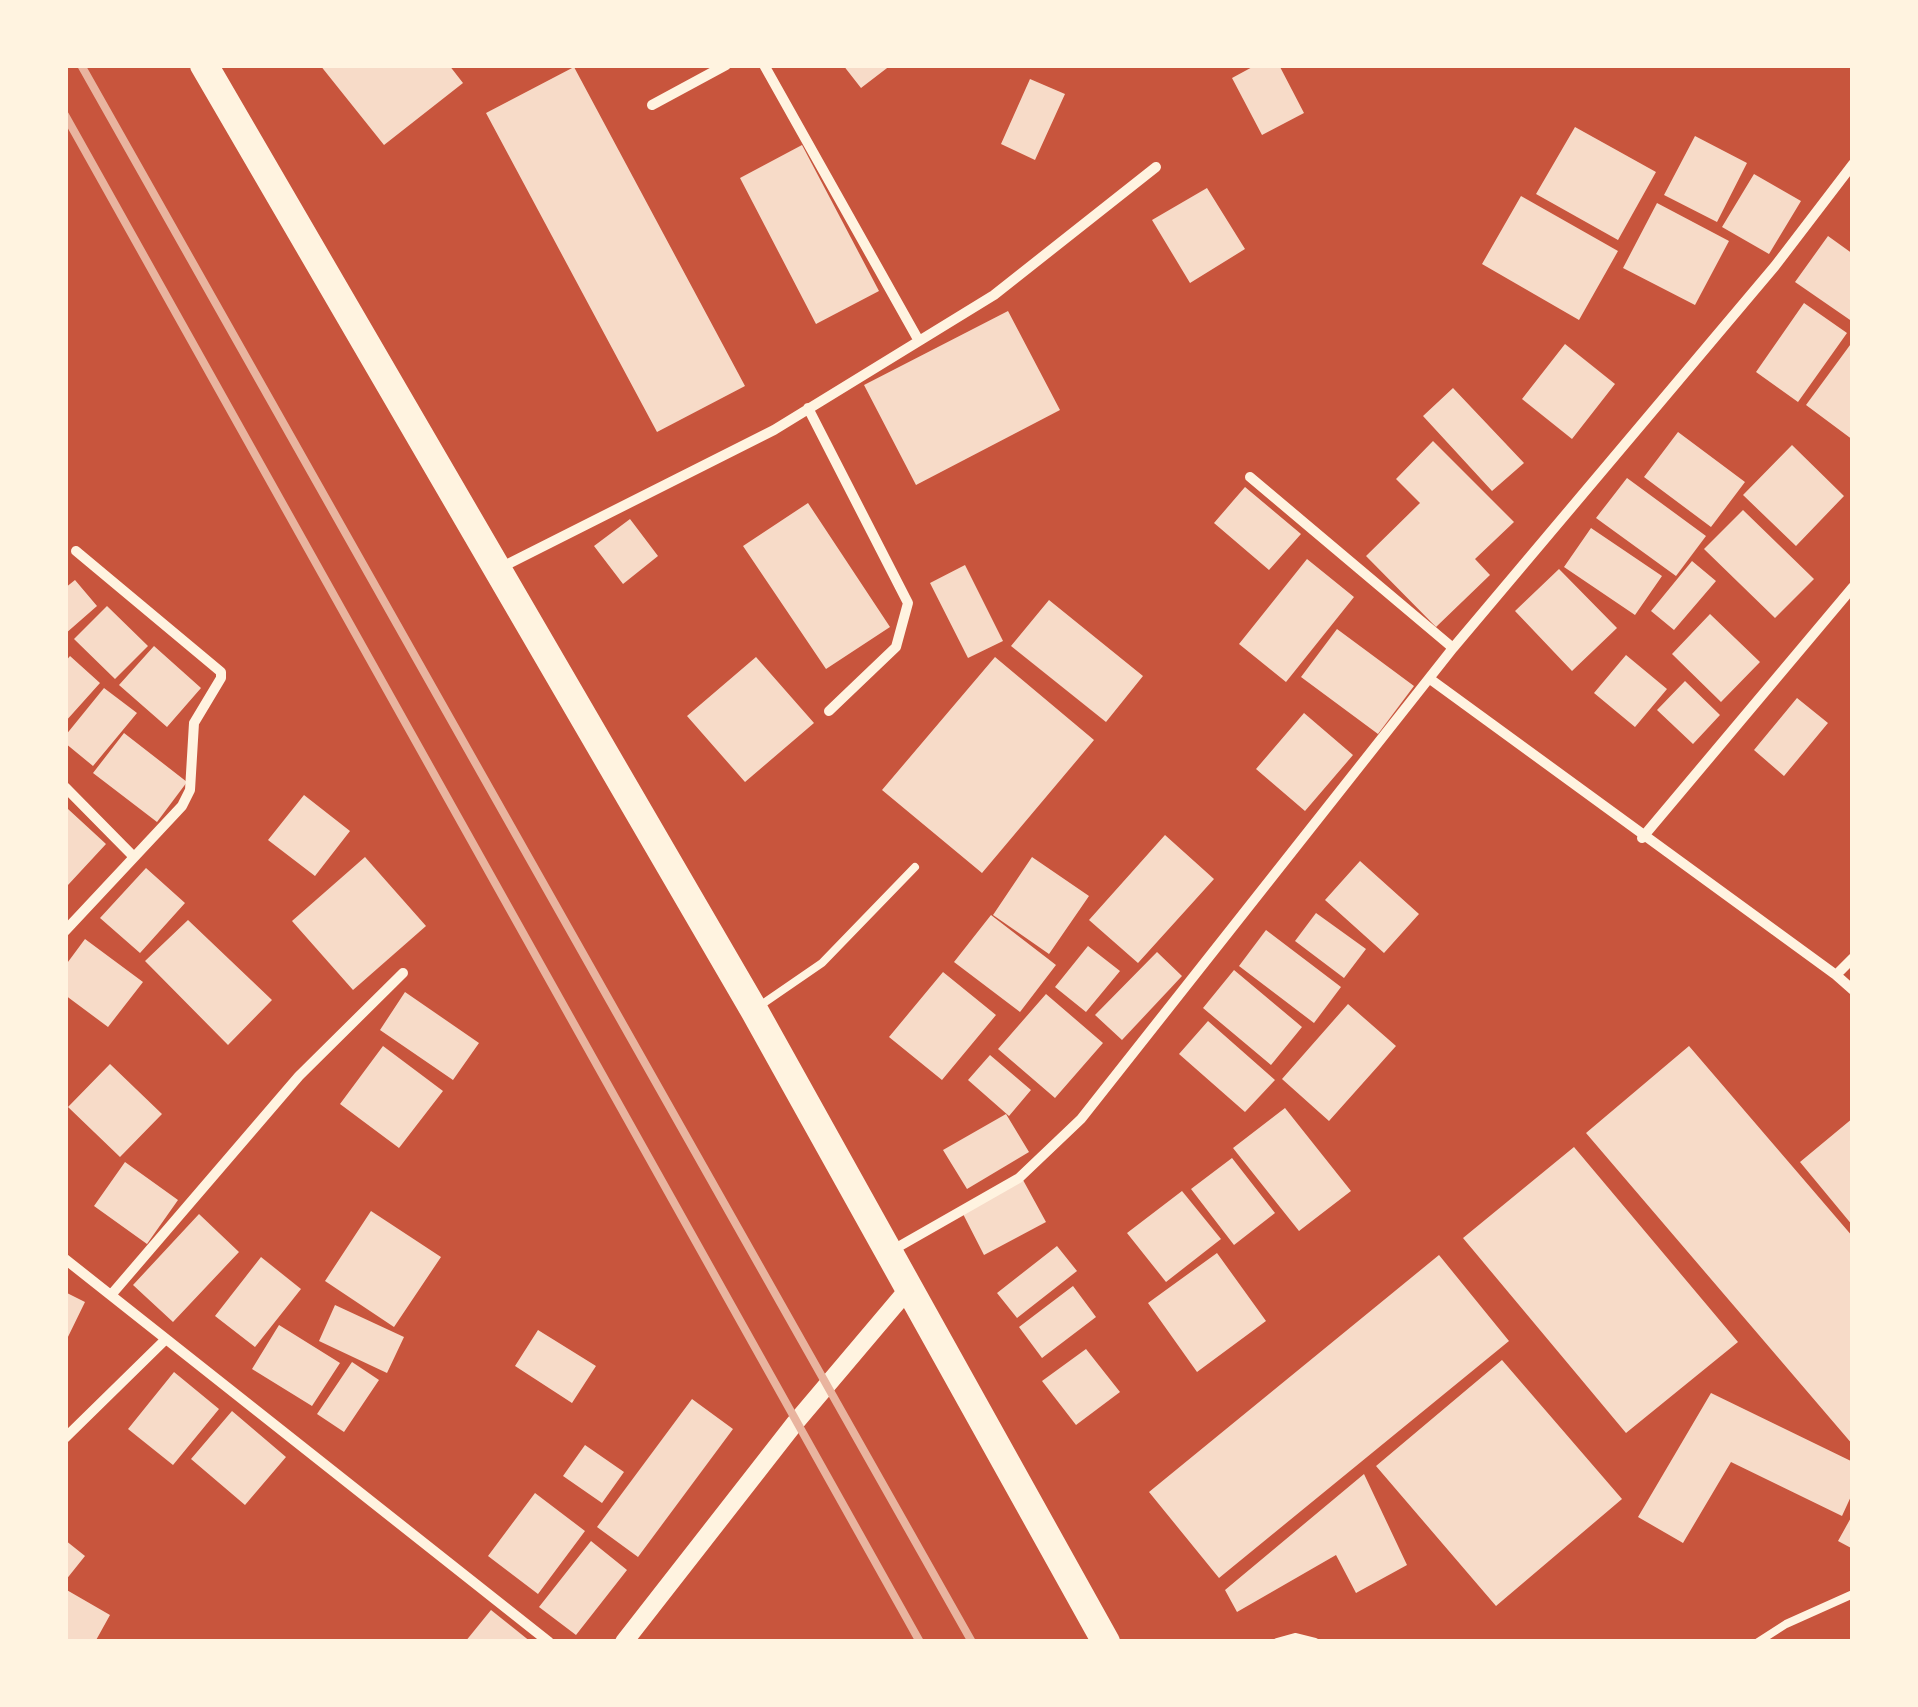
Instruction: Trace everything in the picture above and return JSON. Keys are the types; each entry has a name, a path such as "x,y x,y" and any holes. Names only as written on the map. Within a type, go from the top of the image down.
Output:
{"highway":[{"path":"204,65 754,1010 1106,1642"}],"street":[{"path":"652,105 726,65"},
{"path":"764,65 919,341"},
{"path":"890,1252 1019,1178 1054,1148 1453,648 1775,266 1853,164"},
{"path":"497,569 808,408 919,341 994,295 1156,167"},
{"path":"808,408 908,603 896,647 829,711"},
{"path":"1250,478 1453,648"},
{"path":"65,931 182,806 190,790 194,723 220,684 221,672 76,551"},
{"path":"1642,838 1853,587"},
{"path":"1430,679 1853,990"},
{"path":"65,787 134,857"},
{"path":"1836,975 1853,958"},
{"path":"111,1295 300,1076 403,973"},
{"path":"65,1258 549,1642"},
{"path":"624,1642 795,1423 910,1287"},
{"path":"65,1438 166,1339"}],"lane":[{"path":"754,1010 822,963 914,867"},
{"path":"1758,1642 1786,1624 1853,1594"},
{"path":"1277,1642 1294,1637 1315,1642"}],"building":[{"path":"320,65 449,65 463,83 384,145"},
{"path":"843,65 891,65 861,88"},
{"path":"1256,65 1279,65 1304,113 1262,135 1232,78"},
{"path":"574,67 745,386 657,432 486,113"},
{"path":"1030,79 1065,94 1035,160 1001,144"},
{"path":"1575,127 1656,172 1618,240 1536,194"},
{"path":"1695,136 1747,163 1717,222 1664,195"},
{"path":"802,145 879,291 816,324 740,178"},
{"path":"1754,174 1801,201 1769,254 1722,227"},
{"path":"1207,188 1245,249 1190,283 1152,220"},
{"path":"1521,196 1618,251 1579,320 1482,264"},
{"path":"1657,203 1729,241 1695,305 1623,268"},
{"path":"1828,236 1853,254 1853,322 1795,282"},
{"path":"1804,303 1847,333 1798,402 1756,372"},
{"path":"1008,311 1060,410 916,485 864,385"},
{"path":"1853,341 1853,440 1806,405"},
{"path":"1565,344 1615,384 1572,439 1522,399"},
{"path":"1453,388 1524,463 1492,491 1423,416"},
{"path":"1678,432 1745,482 1711,527 1644,477"},
{"path":"1433,441 1514,522 1475,559 1490,575 1436,627 1366,556 1420,503 1396,479"},
{"path":"1792,445 1844,496 1796,546 1743,495"},
{"path":"1627,478 1706,536 1676,576 1596,518"},
{"path":"1245,487 1301,534 1269,570 1214,523"},
{"path":"808,503 890,627 826,669 743,546"},
{"path":"1743,510 1814,579 1775,618 1704,549"},
{"path":"630,519 658,556 623,584 594,546"},
{"path":"1591,528 1662,576 1635,615 1564,567"},
{"path":"1307,559 1354,597 1286,682 1239,644"},
{"path":"1692,561 1716,581 1674,630 1651,611"},
{"path":"965,565 1003,641 968,658 930,583"},
{"path":"1559,569 1617,628 1572,671 1515,611"},
{"path":"75,580 97,606 65,634 65,588"},
{"path":"1049,600 1143,676 1106,722 1011,646"},
{"path":"107,606 148,646 115,679 74,639"},
{"path":"1710,614 1760,662 1721,702 1672,654"},
{"path":"1337,629 1414,686 1378,734 1301,677"},
{"path":"154,646 201,688 167,727 119,685"},
{"path":"1626,655 1667,689 1635,727 1594,693"},
{"path":"70,656 100,683 65,722 65,662"},
{"path":"756,657 814,723 745,782 687,716"},
{"path":"995,657 1094,740 982,873 882,790"},
{"path":"1685,681 1720,715 1693,744 1657,710"},
{"path":"104,688 137,713 93,766 65,743 65,736"},
{"path":"1797,698 1828,723 1784,776 1754,750"},
{"path":"1304,713 1353,755 1305,811 1256,769"},
{"path":"124,733 187,782 157,822 93,773"},
{"path":"304,795 350,831 315,876 268,840"},
{"path":"68,809 106,844 68,885 65,813"},
{"path":"1165,835 1214,879 1138,963 1089,920"},
{"path":"365,857 426,926 353,990 292,921"},
{"path":"1032,857 1089,896 1049,954 993,915"},
{"path":"1360,861 1419,914 1384,953 1325,900"},
{"path":"146,868 185,903 140,953 100,918"},
{"path":"1316,913 1366,949 1344,978 1295,941"},
{"path":"991,915 1056,965 1020,1012 954,962"},
{"path":"188,920 272,1000 228,1045 145,961"},
{"path":"1266,930 1341,987 1314,1023 1239,966"},
{"path":"85,939 143,982 108,1027 65,995 65,966"},
{"path":"1088,946 1120,971 1086,1012 1055,987"},
{"path":"1157,952 1182,976 1122,1040 1095,1015"},
{"path":"1234,970 1302,1027 1271,1065 1203,1008"},
{"path":"943,972 996,1015 942,1080 889,1037"},
{"path":"405,992 479,1043 453,1080 380,1030"},
{"path":"1046,994 1103,1043 1055,1098 998,1049"},
{"path":"1348,1004 1396,1046 1329,1121 1282,1079"},
{"path":"1208,1021 1275,1080 1245,1112 1179,1054"},
{"path":"383,1046 443,1091 399,1148 340,1104"},
{"path":"1689,1046 1853,1237 1853,1445 1586,1133"},
{"path":"990,1055 1031,1090 1009,1116 968,1080"},
{"path":"110,1064 162,1114 120,1157 68,1107"},
{"path":"1285,1108 1351,1191 1299,1231 1233,1148"},
{"path":"1006,1114 1029,1152 967,1189 943,1150"},
{"path":"1853,1118 1853,1226 1800,1162"},
{"path":"1574,1147 1738,1342 1626,1433 1463,1238"},
{"path":"1232,1158 1275,1213 1234,1245 1191,1189"},
{"path":"125,1162 178,1200 147,1244 94,1206"},
{"path":"1023,1180 1046,1222 984,1255 962,1212"},
{"path":"1182,1191 1221,1239 1166,1282 1127,1233"},
{"path":"371,1211 441,1257 394,1327 325,1281"},
{"path":"199,1214 239,1252 173,1322 133,1285"},
{"path":"1057,1246 1077,1271 1017,1318 997,1293"},
{"path":"1217,1253 1266,1321 1197,1372 1148,1303"},
{"path":"1439,1255 1509,1341 1219,1578 1149,1492"},
{"path":"261,1257 301,1289 255,1347 215,1316"},
{"path":"1073,1286 1096,1317 1042,1358 1019,1327"},
{"path":"65,1292 85,1302 65,1343"},
{"path":"335,1305 404,1337 387,1373 319,1341"},
{"path":"279,1325 340,1363 312,1406 252,1369"},
{"path":"538,1330 596,1366 572,1403 515,1366"},
{"path":"1086,1349 1120,1392 1076,1425 1042,1381"},
{"path":"1502,1360 1622,1499 1496,1606 1376,1466"},
{"path":"352,1362 379,1380 344,1432 317,1414"},
{"path":"174,1372 219,1409 173,1465 128,1429"},
{"path":"1711,1393 1853,1462 1853,1492 1842,1516 1731,1462 1683,1543 1638,1517"},
{"path":"692,1399 733,1429 638,1557 597,1527"},
{"path":"232,1411 286,1457 245,1505 191,1459"},
{"path":"585,1445 624,1472 602,1503 563,1476"},
{"path":"1364,1474 1407,1565 1356,1593 1336,1555 1237,1612 1225,1590"},
{"path":"535,1493 585,1531 538,1594 488,1556"},
{"path":"1853,1514 1853,1549 1838,1541"},
{"path":"65,1540 85,1556 65,1581"},
{"path":"591,1541 627,1570 576,1635 539,1607"},
{"path":"65,1589 110,1615 95,1642 65,1642"},
{"path":"491,1610 531,1642 465,1642"}],"railway":[{"path":"81,65 972,1642"},
{"path":"65,115 920,1642"}]}
